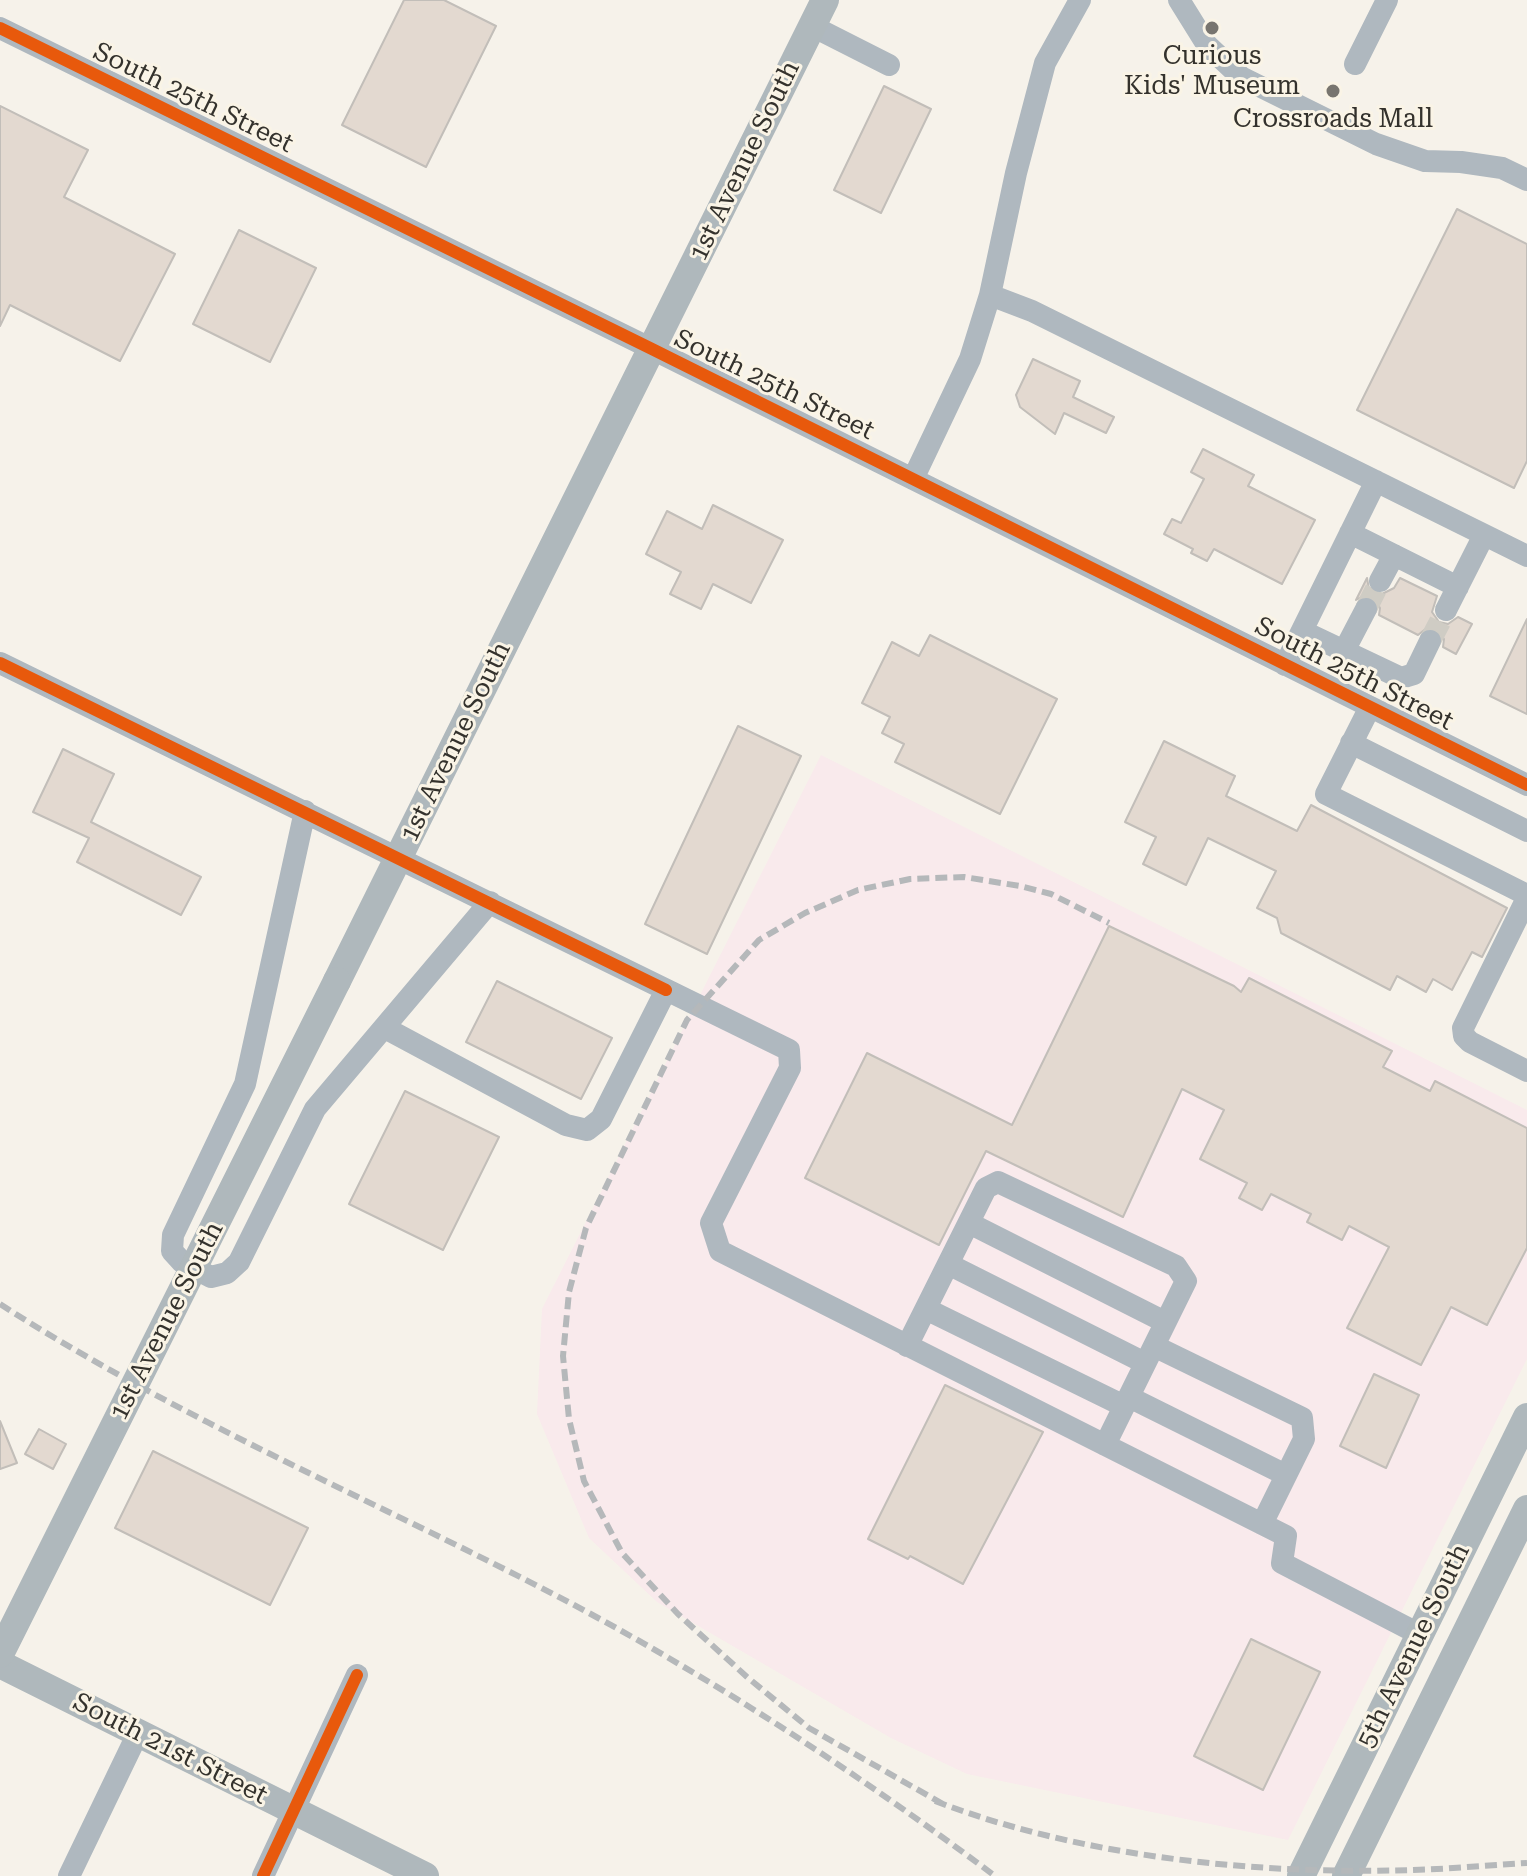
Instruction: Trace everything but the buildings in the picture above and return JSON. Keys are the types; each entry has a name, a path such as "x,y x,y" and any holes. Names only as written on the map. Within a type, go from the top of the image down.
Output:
{"main road":[{"name":"1st Avenue South","path":"0,1654 825,0"},
{"name":"5th Avenue South","path":"1301,1876 1527,1417"},
{"name":"5th Avenue South","path":"1346,1876 1527,1509"},
{"name":"South 21st Street","path":"0,1664 425,1876"}],"street":[{"path":"913,479 970,359 990,295 1016,173 1045,63 1080,0"},
{"path":"1179,0 1207,45 1241,77 1376,144 1425,161 1502,168 1527,180"},
{"path":"1355,64 1387,0"},
{"path":"812,26 889,65"},
{"name":"South 25th Street","path":"0,28 1527,785"},
{"path":"990,295 1032,311 1527,556"},
{"path":"1285,665 1376,481"},
{"path":"1350,533 1458,587"},
{"path":"1446,610 1484,535"},
{"path":"1380,581 1394,555"},
{"path":"1344,651 1366,609"},
{"path":"1302,631 1401,678 1414,674 1430,641"},
{"path":"0,663 789,1050 790,1068 711,1223 720,1251 1286,1536 1282,1563 1419,1634"},
{"path":"1374,665 1351,743 1326,794 1527,896 1463,1028 1464,1036 1470,1042 1527,1071"},
{"path":"1351,743 1527,831"},
{"path":"305,811 245,1084 173,1235 172,1251 182,1262 211,1277 227,1273 239,1262 315,1109 490,902"},
{"path":"385,1028 566,1125 587,1130 601,1119 666,990"},
{"path":"907,1346 986,1188 998,1182 1176,1266 1186,1281 1105,1445"},
{"path":"969,1223 1165,1322"},
{"path":"948,1264 1149,1355 1302,1418 1304,1439 1262,1524"},
{"path":"926,1309 1286,1475"},
{"path":"263,1876 357,1675"},
{"path":"69,1876 138,1733"}],"shaded area":[{"path":"821,755 1527,1110 1527,1359 1288,1840 967,1774 891,1738 657,1602 589,1538 537,1414 542,1309"}],"tunnel":[{"path":"1366,609 1380,581"},
{"path":"1430,641 1446,610"}],"railway":[{"path":"943,1804 809,1728 678,1614 622,1553 584,1481 569,1419 563,1356 569,1292 586,1228 687,1020 759,940 805,913 858,890 910,879 964,877 1020,886 1051,894 1109,923"},
{"path":"0,1304 205,1421 487,1560 670,1659 836,1763 995,1876"},
{"path":"935,1801 991,1820 1109,1849 1231,1865 1353,1871 1527,1863"}],"cycle path":[{"path":"0,28 1527,785"},
{"path":"0,663 666,990"},
{"path":"263,1876 357,1675"}],"place":[{"name":"Curious Kids' Museum","path":"1212,28"},
{"name":"Crossroads Mall","path":"1333,91"}]}
